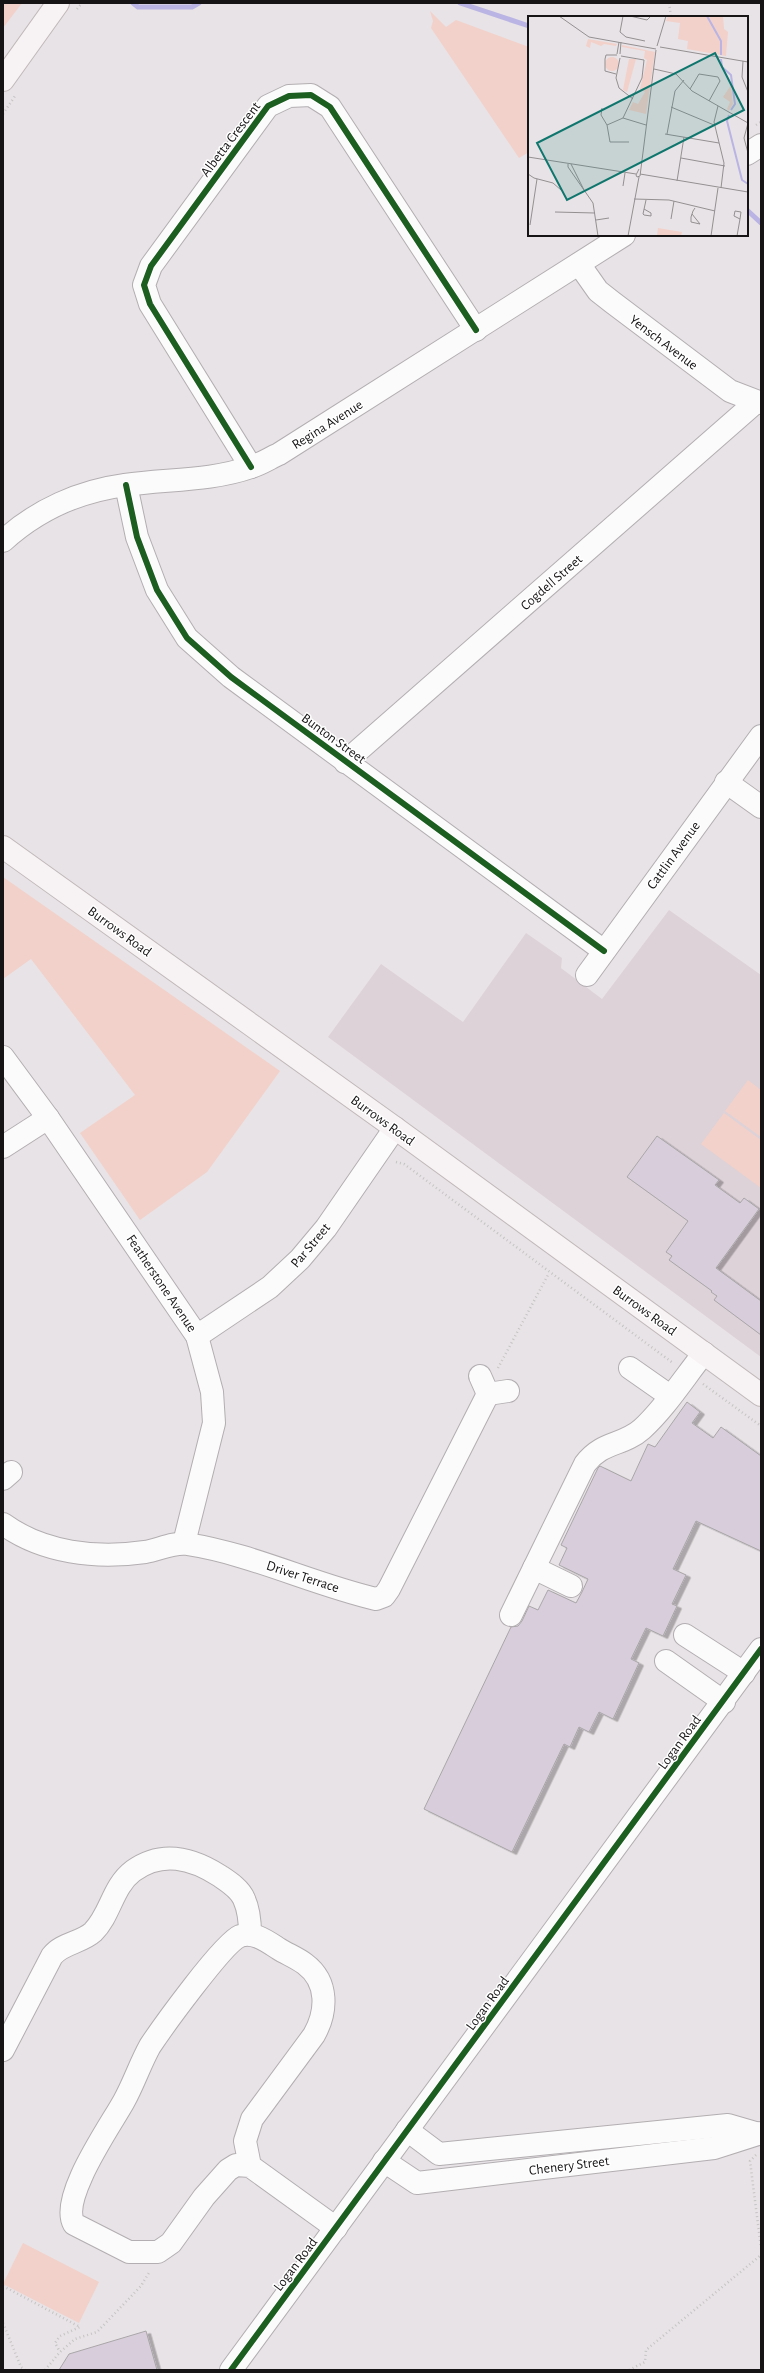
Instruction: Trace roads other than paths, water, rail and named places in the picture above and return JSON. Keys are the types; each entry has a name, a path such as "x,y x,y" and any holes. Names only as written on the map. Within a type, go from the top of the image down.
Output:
{"main road":[{"path":"3,80 58,3"},
{"name":"Burrows Road","path":"3,847 395,1128 761,1395"}],"street":[{"name":"Albetta Crescent","path":"252,467 150,304 144,285 151,266 268,106 289,96 311,95 330,107 476,330"},
{"path":"748,153 761,145"},
{"name":"Regina Avenue","path":"3,541 17,528 73,497 102,489 221,475 252,467 305,439 622,236"},
{"name":"Yensch Avenue","path":"579,264 598,291 612,302 730,391 759,402"},
{"name":"Cogdell Street","path":"345,762 759,402"},
{"name":"Bunton Street","path":"126,485 137,537 157,590 187,638 231,677 604,951"},
{"name":"Cattlin Avenue","path":"587,976 726,782 761,736"},
{"path":"726,782 761,807"},
{"name":"Featherstone Avenue","path":"3,1057 48,1118 198,1336 212,1392 214,1423 184,1543"},
{"path":"3,1148 48,1118"},
{"name":"Par Street","path":"198,1336 270,1287 300,1259 326,1228 395,1128"},
{"path":"511,1615 580,1472 592,1454 641,1430 704,1352"},
{"path":"630,1368 670,1396"},
{"name":"Driver Terrace","path":"3,1524 16,1533 45,1546 74,1553 107,1554 144,1552 184,1543 247,1558 376,1599 384,1596 493,1389"},
{"path":"534,1568 571,1586"},
{"path":"685,1635 744,1673"},
{"name":"Logan Road","path":"231,2370 724,1702 761,1649"},
{"path":"666,1660 724,1702"},
{"path":"3,2050 57,1950 85,1938 92,1932 102,1920 121,1882 133,1871 147,1863 171,1857 188,1860 209,1869 230,1883 244,1898 249,1915 250,1934"},
{"path":"250,2166 245,2141 252,2119 314,2035 322,2020 325,2001 320,1983 307,1965 264,1939 250,1934 240,1936 231,1943 205,1972 151,2046 124,2101 93,2150 72,2206 70,2217 74,2224 129,2252 158,2252 171,2244 204,2197 228,2170 236,2166 250,2166 336,2228"},
{"name":"Chenery Street","path":"407,2130 439,2154 728,2125 760,2133"},
{"name":"Chenery Street","path":"384,2161 418,2183 714,2148 760,2133"}],"waterway":[{"path":"133,3 138,7 192,7 199,3"},
{"path":"460,3 528,26"},
{"path":"748,211 761,223"}]}
